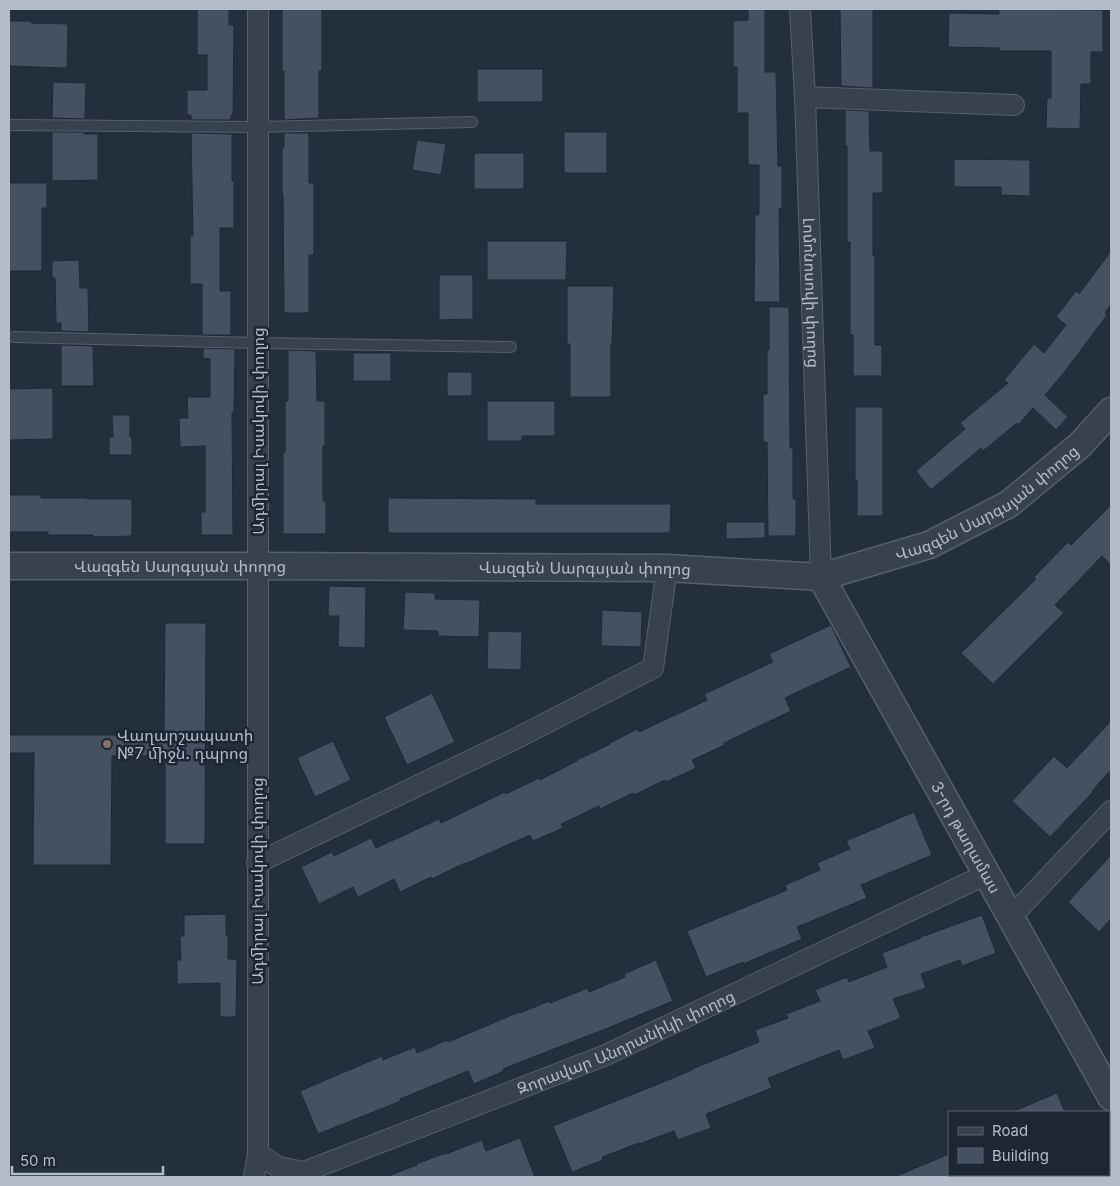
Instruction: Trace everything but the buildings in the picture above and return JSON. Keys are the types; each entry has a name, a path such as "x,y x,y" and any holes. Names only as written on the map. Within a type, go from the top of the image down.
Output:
{"street":[{"name":"Ադմիրալ Իսակովի փողոց","path":"254,1177 258,1153 258,9"},
{"name":"Լոմոնոսովի փողոց","path":"800,9 805,97 821,577"},
{"path":"805,97 1014,106"},
{"name":"Վազգեն Սարգսյան փողոց","path":"9,566 667,568 821,577 929,545 1009,504 1080,445 1111,411"},
{"path":"257,863 517,738 653,668 667,568"},
{"name":"3-րդ թաղամաս","path":"821,577 1111,1097"},
{"path":"1010,917 1111,811"},
{"name":"Զորավար Անդրանիկի փողոց","path":"258,1153 278,1167 304,1172 606,1055 987,874"}],"lane":[{"path":"9,125 258,127 472,122"},
{"path":"14,337 511,347"}],"place":[{"name":"Վաղարշապատի №7 միջն. դպրոց","path":"107,744"}]}
